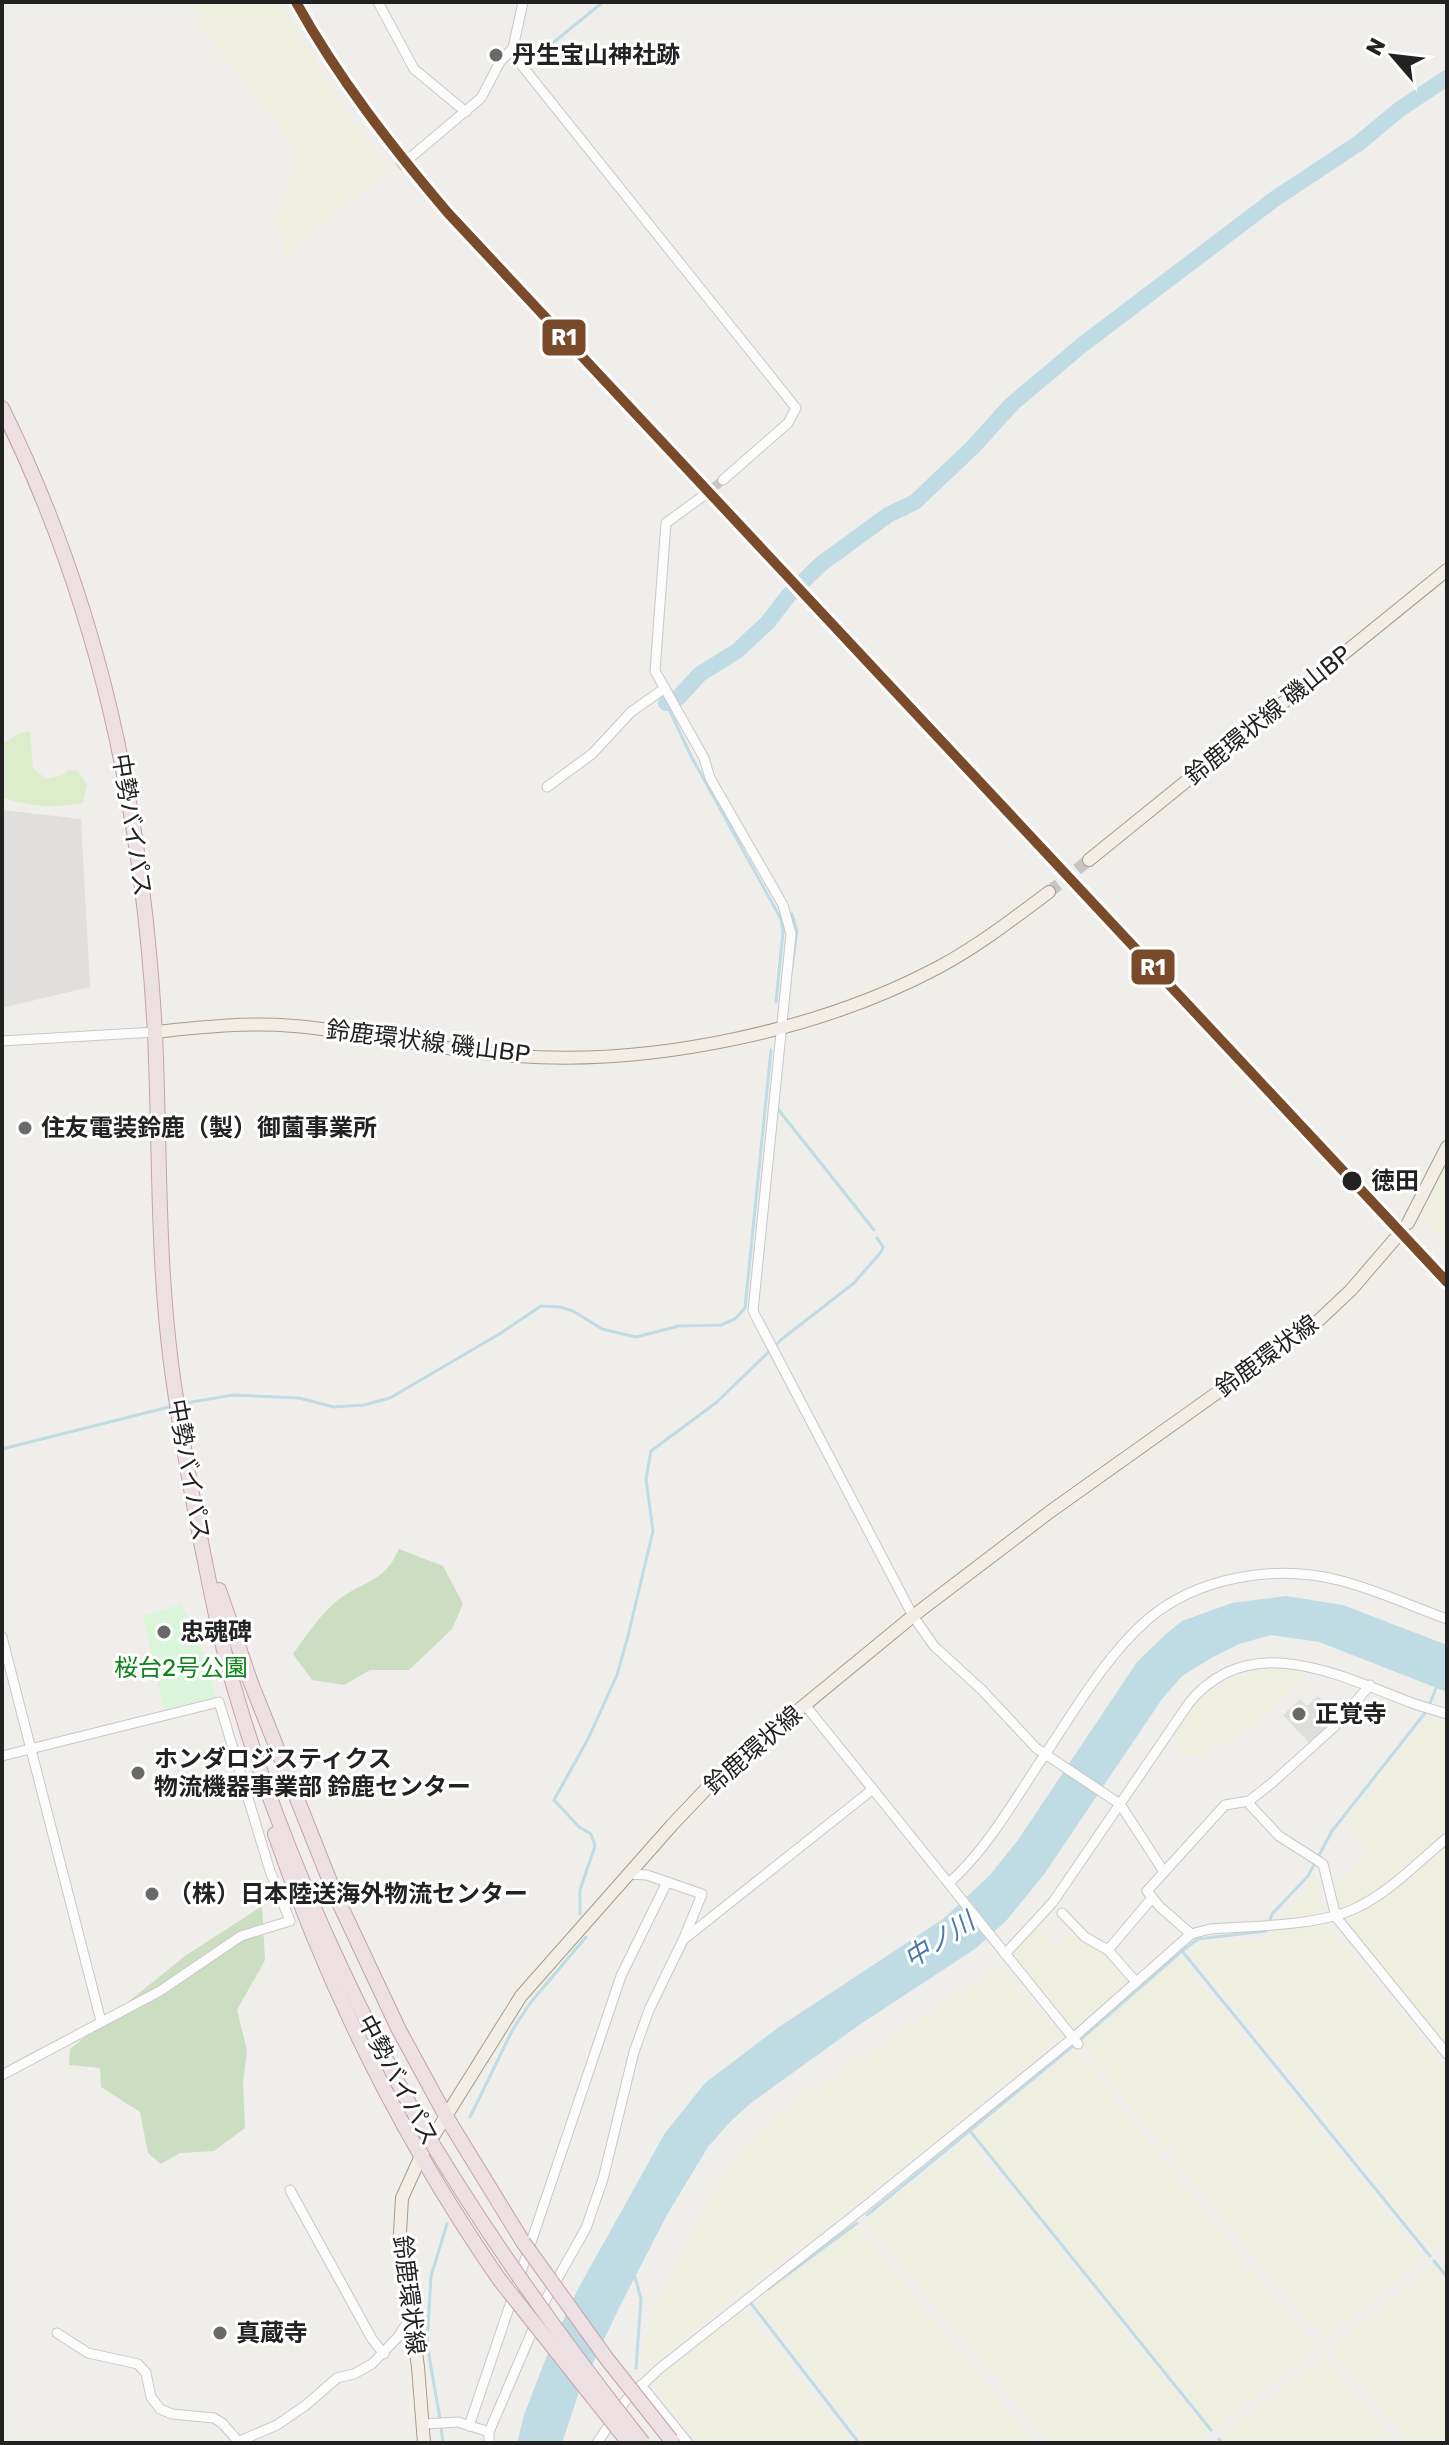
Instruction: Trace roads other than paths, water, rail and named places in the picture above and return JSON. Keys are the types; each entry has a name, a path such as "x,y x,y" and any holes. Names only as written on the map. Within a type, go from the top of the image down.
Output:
{"highway":[{"name":"中勢バイパス","path":"5,414 65,559 111,704 131,804 141,867 155,1032 164,1280 170,1357 220,1638 256,1756 270,1817 359,2008 443,2164 538,2306 643,2443"},
{"path":"195,1509 229,1622 335,1894 399,2030 447,2118 523,2242 607,2359 674,2443"},
{"path":"295,1875 320,1953 409,2136 471,2238 526,2315 629,2443"}],"main road":[{"name":"鈴鹿環状線 磯山BP","path":"1089,860 1447,570"},
{"name":"鈴鹿環状線 磯山BP","path":"155,1032 240,1024 291,1025 518,1056 625,1054 748,1037 824,1016 938,968 988,938 1049,892"},
{"path":"1408,1223 1447,1147"},
{"name":"鈴鹿環状線","path":"424,2443 434,2423 412,2315 400,2233 400,2210 406,2185 421,2156 521,1996 708,1787 913,1616 1063,1502 1318,1321 1351,1290 1394,1240"}],"street":[{"path":"378,2 414,69 466,112"},
{"path":"411,157 481,98 500,62 513,48 523,2"},
{"path":"513,48 519,62 796,408 788,423 723,480"},
{"path":"703,496 666,523 655,671 704,758 710,778 787,913 791,934 753,1311 913,1616 934,1646 1046,1756 1120,1804 1164,1872"},
{"path":"547,787 592,754 631,712 666,690"},
{"path":"2,1041 155,1032"},
{"path":"949,1883 987,1844 1119,1649 1147,1620 1174,1602 1222,1581 1274,1574 1327,1578 1354,1585 1447,1619"},
{"path":"2,1637 101,2021"},
{"path":"1005,1954 1053,1902 1189,1703 1219,1677 1254,1665 1280,1662 1313,1667 1447,1714"},
{"path":"1191,1934 1147,1891 1225,1805 1249,1801 1334,1727 1370,1685"},
{"path":"2,1756 219,1702 270,1871 290,1921 241,1936 160,1991 2,2075"},
{"path":"805,1705 1075,2040"},
{"path":"683,1940 873,1789"},
{"path":"1249,1801 1279,1836 1324,1866 1336,1917 1447,2054"},
{"path":"597,2443 626,2400 641,2385 1075,2040 1191,1934 1210,1929 1336,1917 1381,1894 1447,1838"},
{"path":"434,2423 458,2422 489,2438 546,2299 586,2228 603,2179 634,2052 649,2010 702,1894 647,1875 629,1874"},
{"path":"469,2426 621,1976 667,1882"},
{"path":"1108,1950 1152,1898"},
{"path":"1062,1913 1085,1937 1108,1950 1136,1982"},
{"path":"290,2190 359,2316 384,2354"},
{"path":"57,2333 88,2353 138,2364 146,2373 151,2397 160,2409 172,2414 214,2418 237,2442 277,2425 337,2378 354,2374 384,2354 412,2315"},
{"path":"641,2385 688,2443"}],"water":[{"name":"中ノ川","path":"1286,1596 1343,1605 1447,1645 1447,1692 1319,1642 1271,1635 1239,1644 1182,1676 1162,1699 1045,1873 1006,1921 975,1949 859,2025 751,2103 708,2147 668,2213 621,2304 579,2392 562,2443 517,2443 524,2415 549,2350 578,2289 665,2133 705,2083 779,2027 943,1919 990,1875 1018,1840 1137,1662 1167,1633 1182,1621 1232,1603"}],"waterway":[{"path":"527,64 603,2"},
{"path":"666,703 677,699 700,674 737,651 821,564 888,515 915,502 972,448 1012,404 1082,345 1276,198 1359,143 1400,109 1447,78"},
{"path":"666,703 692,758 781,919 783,932 776,1002"},
{"path":"792,914 797,931 792,967"},
{"path":"180,1404 233,1395 299,1398 334,1407 364,1405 390,1398 541,1306 573,1311 602,1329 636,1337 679,1326 721,1325 735,1319 745,1308 771,1050"},
{"path":"777,1108 874,1230"},
{"path":"580,1914 580,1890 595,1846 591,1834 579,1827 554,1800 588,1739 617,1675 628,1636 653,1531 646,1479 651,1451 717,1402 782,1339 854,1283 881,1252 883,1247 877,1238"},
{"path":"2,1449 173,1406"},
{"path":"1430,1703 1436,1688"},
{"path":"1425,1713 1332,1831 1308,1876 1272,1914 1266,1931 1198,1939 1182,1951 1430,2256"},
{"path":"470,2117 513,2029 531,2002 586,1937"},
{"path":"867,2215 1073,2046 1182,1951"},
{"path":"970,2131 1211,2430"},
{"path":"768,2289 857,2223"},
{"path":"440,2419 427,2344 431,2276 447,2224"},
{"path":"1434,2261 1447,2277"},
{"path":"635,2277 641,2299 636,2368"},
{"path":"752,2301 859,2443"},
{"path":"441,2427 443,2443"},
{"path":"1219,2439 1222,2443"}],"tunnel":[{"path":"398,167 411,157"},
{"path":"703,496 723,480"},
{"path":"1049,892 1089,860"},
{"path":"1394,1240 1408,1223"}],"place":[{"name":"丹生宝山神社跡","path":"496,55"},
{"name":"住友電装鈴鹿（製）御薗事業所","path":"25,1128"},
{"name":"徳田","path":"1352,1181"},
{"name":"忠魂碑","path":"164,1632"},
{"name":"正覚寺","path":"1299,1714"},
{"name":"ホンダロジスティクス 物流機器事業部 鈴鹿センター","path":"138,1773"},
{"name":"（株）日本陸送海外物流センター","path":"152,1894"},
{"name":"真蔵寺","path":"220,2333"}],"park label":[{"name":"桜台2号公園","path":"181,1668"}]}
